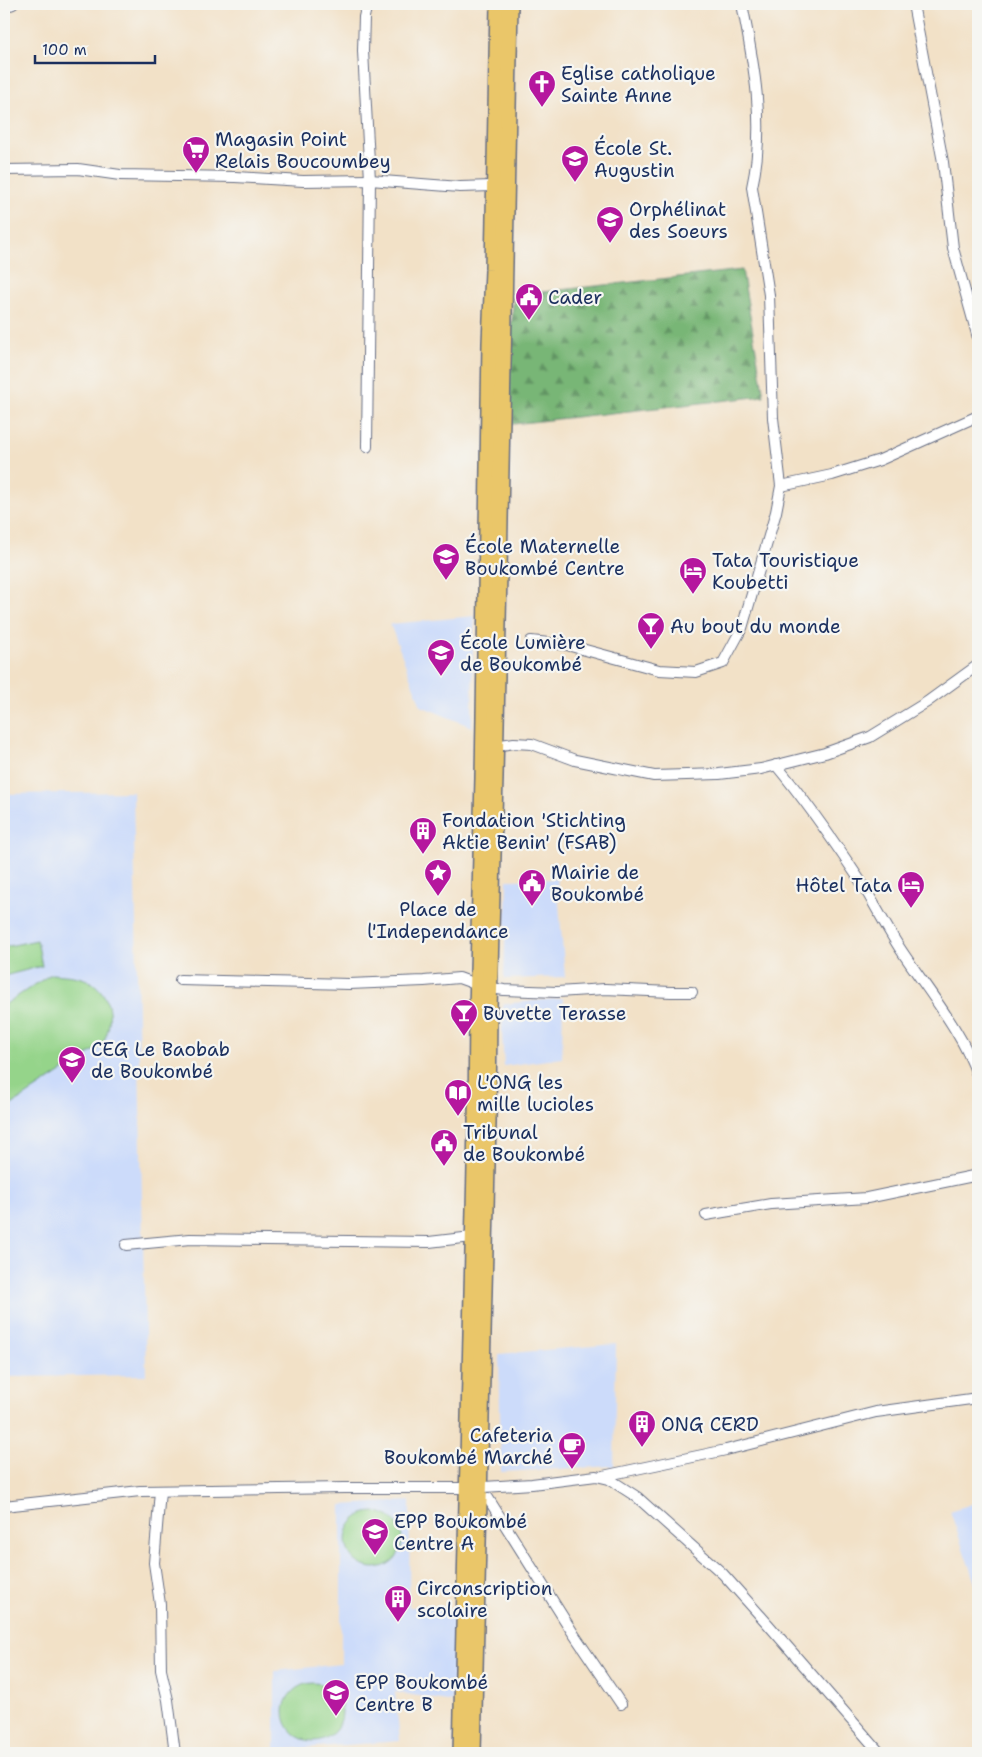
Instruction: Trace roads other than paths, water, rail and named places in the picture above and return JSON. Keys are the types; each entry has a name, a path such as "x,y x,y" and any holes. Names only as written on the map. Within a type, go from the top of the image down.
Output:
{"main road":[{"path":"473,1753 489,771 493,186 498,4"},
{"path":"489,771 495,746 510,4"},
{"path":"460,1753 478,1491 472,1237 484,987"}],"street":[{"path":"4,7 13,4"},
{"path":"367,4 364,17 363,52 370,180 367,447"},
{"path":"531,641 567,645 659,670 696,672 723,663 742,628 776,512 780,486 773,418 770,295 752,187 755,173 758,128 757,87 742,4"},
{"path":"913,4 943,162 953,248 978,338"},
{"path":"4,170 78,169 120,175 235,177 303,181 370,180 460,187 493,186"},
{"path":"780,486 832,475 880,460 978,416"},
{"path":"495,746 532,744 575,760 654,776 719,774 761,769 825,753 870,737 927,702 978,666"},
{"path":"776,765 797,790 859,880 898,945 953,1028 973,1063 978,1077"},
{"path":"180,980 349,984 458,978 484,987 556,992 605,989 692,992"},
{"path":"706,1215 771,1204 867,1198 978,1175"},
{"path":"126,1245 190,1239 429,1242 472,1237"},
{"path":"4,1506 140,1491 478,1491 632,1471 726,1450 876,1412 978,1398"},
{"path":"596,1476 609,1479 637,1497 723,1574 880,1753"},
{"path":"160,1491 154,1563 160,1604 160,1670 168,1700 175,1753"},
{"path":"478,1491 621,1704"}],"place":[{"name":"Eglise catholique Sainte Anne","path":"542,108"},
{"name":"Magasin Point Relais Boucoumbey","path":"196,174"},
{"name":"École St. Augustin","path":"575,183"},
{"name":"Orphélinat des Soeurs","path":"610,244"},
{"name":"Cader","path":"529,321"},
{"name":"École Maternelle Boukombé Centre","path":"446,581"},
{"name":"Tata Touristique Koubetti","path":"693,595"},
{"name":"Au bout du monde","path":"651,650"},
{"name":"École Lumière de Boukombé","path":"441,677"},
{"name":"Fondation 'Stichting Aktie Benin' (FSAB)","path":"423,855"},
{"name":"Place de l'Independance","path":"438,897"},
{"name":"Mairie de Boukombé","path":"532,907"},
{"name":"Hôtel Tata","path":"911,909"},
{"name":"Buvette Terasse","path":"464,1037"},
{"name":"CEG Le Baobab de Boukombé","path":"72,1084"},
{"name":"L'ONG les mille lucioles","path":"458,1117"},
{"name":"Tribunal de Boukombé","path":"444,1167"},
{"name":"ONG CERD","path":"642,1448"},
{"name":"Cafeteria Boukombé Marché","path":"572,1470"},
{"name":"EPP Boukombé Centre A","path":"375,1556"},
{"name":"Circonscription scolaire","path":"398,1623"},
{"name":"EPP Boukombé Centre B","path":"336,1717"}]}
